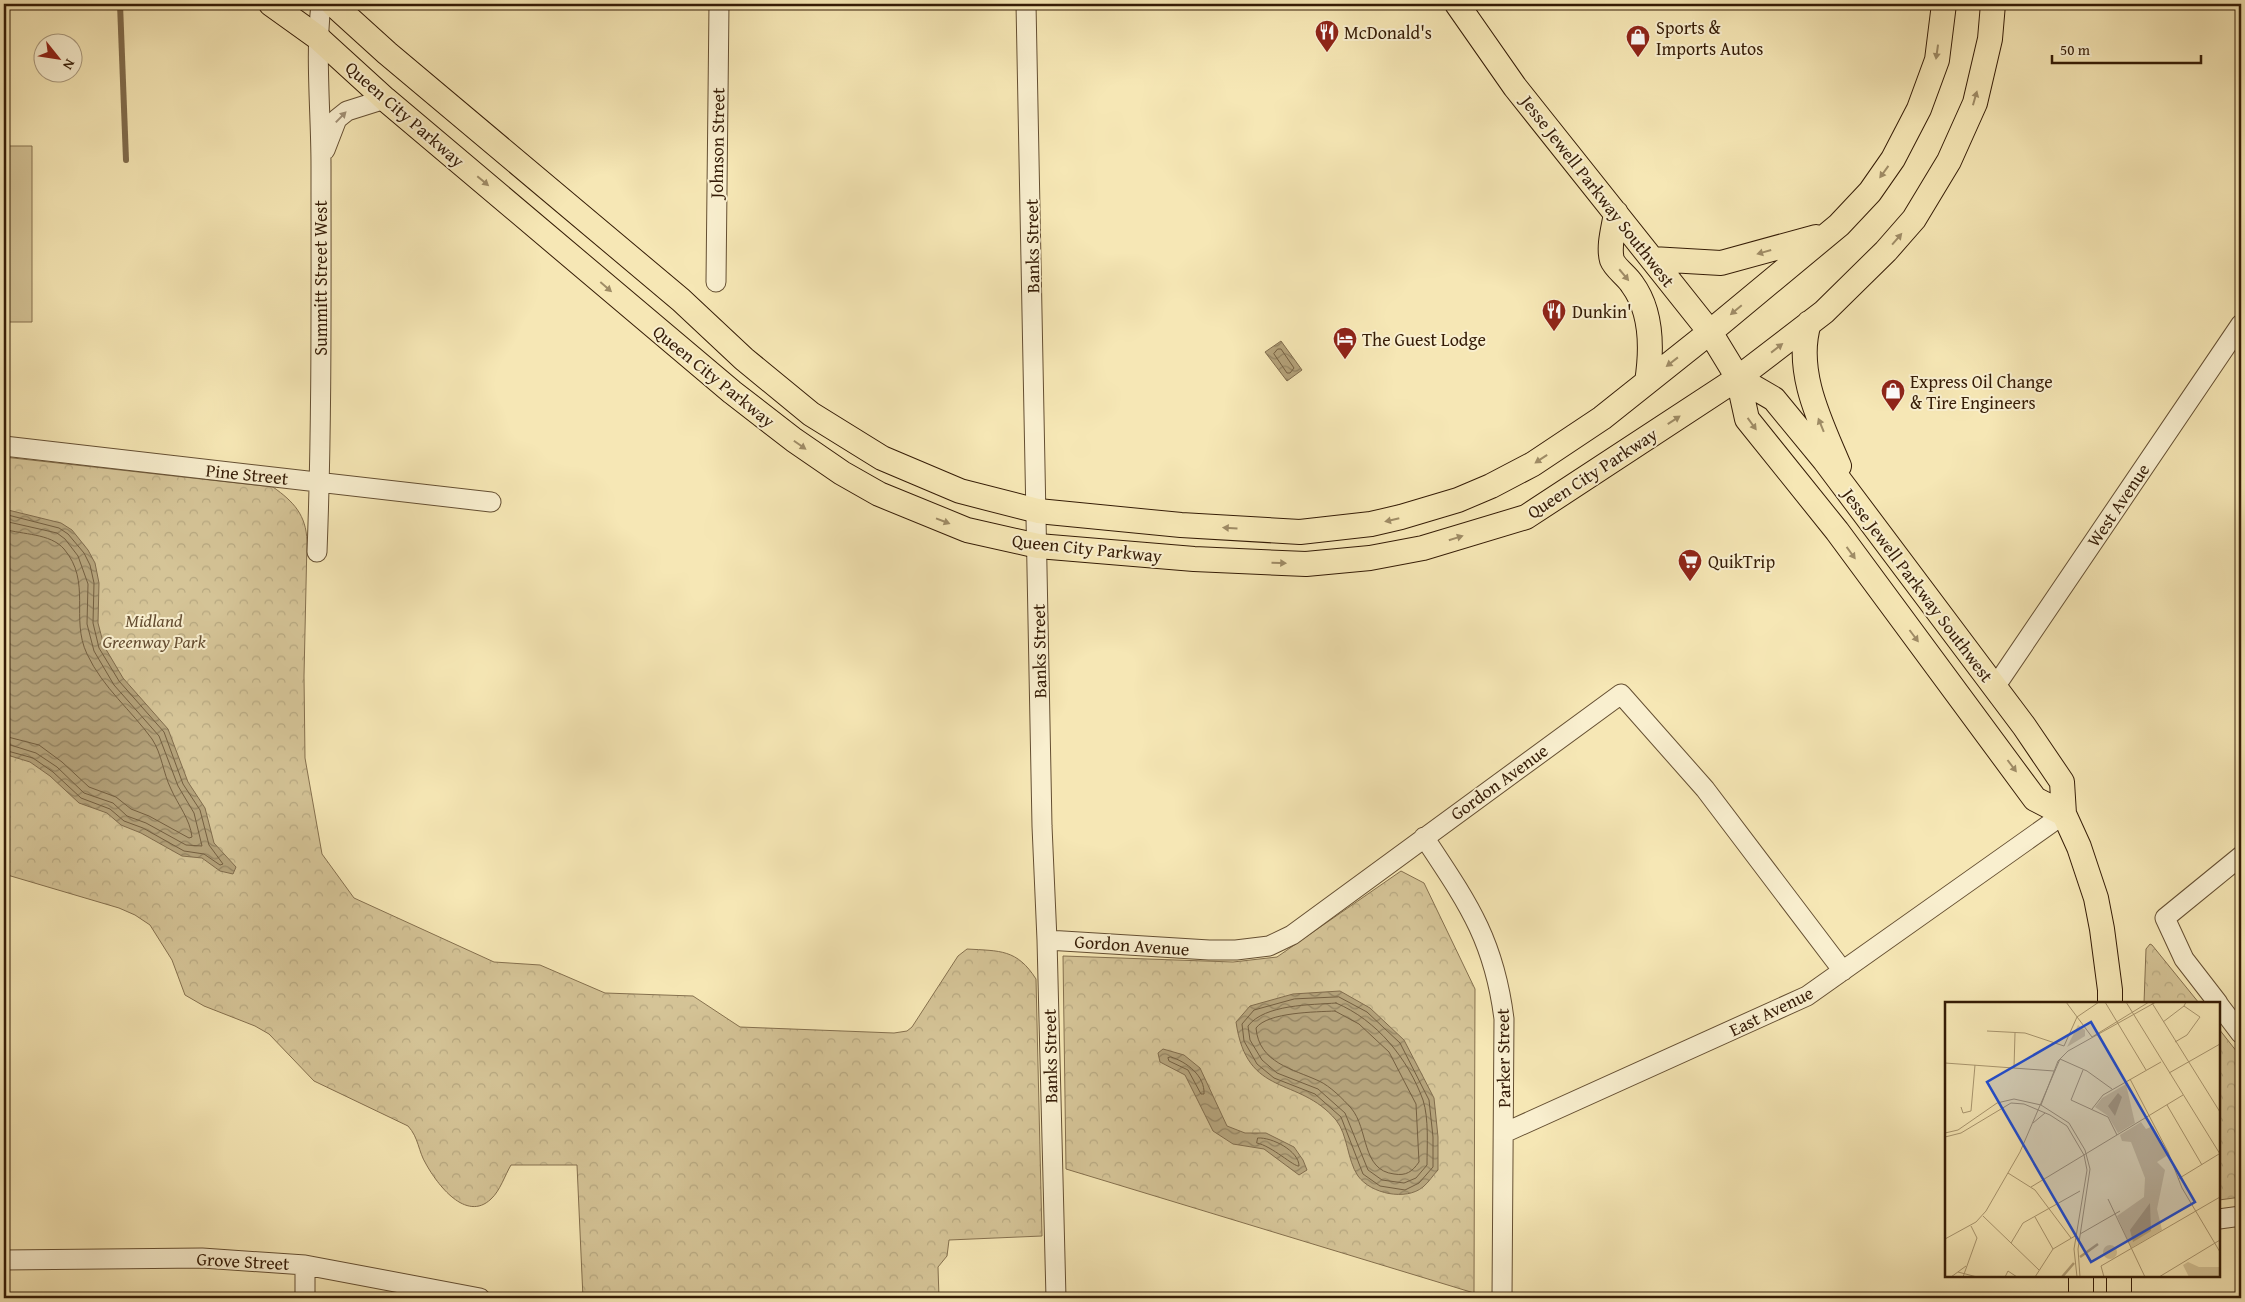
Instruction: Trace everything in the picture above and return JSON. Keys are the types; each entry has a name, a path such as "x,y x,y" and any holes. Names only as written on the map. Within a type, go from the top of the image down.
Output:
{"main road":[{"name":"Queen City Parkway","path":"271,4 317,37 385,100 732,392 794,440 842,473 879,494 967,530 1038,546 1194,559 1306,564 1370,558 1423,548 1526,516 1738,378 1809,323 1879,258 1914,219 1949,161 1975,102 1990,38 1993,4"},
{"name":"Queen City Parkway","path":"333,4 387,53 681,300 744,359 811,414 882,458 934,482 960,491 1038,511 1181,525 1300,532 1370,524 1430,510 1500,482 1548,454 1602,418 1710,332 1839,225 1870,192 1893,159 1912,123 1937,60 1944,4"},
{"name":"Jesse Jewell Parkway Southwest","path":"1457,4 1516,87 1710,332 1738,378 1747,419 1837,531 2035,798 2064,814"},
{"path":"1616,213 1611,246 1613,261 1633,285 1645,312 1650,338 1647,382"},
{"path":"1652,259 1721,263 1827,234"},
{"path":"1809,323 1804,337 1807,372 1819,420 1839,466 1845,487"},
{"name":"Jesse Jewell Parkway Southwest","path":"1738,378 1774,399 1845,487 1995,687 2062,782 2064,814 2079,847 2096,898 2104,937 2110,1002"},
{"path":"2081,1277 2081,1298"},
{"path":"2119,1277 2119,1298"}],"street":[{"name":"Summitt Street West","path":"317,552 320,482 321,161 317,37 321,4"},
{"name":"Johnson Street","path":"716,282 719,4"},
{"name":"Banks Street","path":"1026,4 1038,511 1042,826 1047,940 1056,1298"},
{"path":"321,161 336,119 347,111 385,100"},
{"name":"West Avenue","path":"1995,687 2240,327"},
{"name":"Pine Street","path":"4,446 490,502"},
{"name":"Gordon Avenue","path":"1047,940 1209,950 1269,946 1292,935 1621,694 1705,789 1842,971"},
{"name":"East Avenue","path":"1504,1133 1808,996 2064,814"},
{"name":"Parker Street","path":"1424,837 1469,906 1493,960 1504,1019 1502,1298"},
{"path":"2216,1002 2184,959 2166,918 2241,856"},
{"path":"2220,1007 2241,1034"},
{"path":"2220,1219 2241,1216"},
{"name":"Grove Street","path":"4,1260 202,1258 305,1265 480,1298"},
{"path":"305,1265 305,1298"}],"green space":[{"path":"4,146 32,146 32,322 4,322"},
{"name":"Midland Greenway Park","path":"4,457 273,487 298,510 304,524 307,541 304,676 305,758 322,854 354,898 494,962 540,965 605,993 693,996 740,1027 894,1033 907,1031 912,1027 958,956 967,949 998,951 1015,957 1022,962 1036,979 1042,1236 949,1240 947,1256 938,1267 939,1298 583,1298 577,1165 511,1165 500,1187 491,1199 481,1205 462,1204 453,1198 437,1181 423,1159 414,1135 408,1126 314,1081 269,1034 255,1026 204,1006 185,995 172,960 150,925 135,915 119,908 4,874"},
{"path":"1401,871 1424,883 1475,989 1474,1293 1066,1169 1063,956 1233,962 1277,957"},
{"path":"2150,944 2152,945 2198,1002 2144,1002 2146,949"},
{"path":"2220,1030 2241,1057 2241,1197 2220,1200"}],"water":[{"path":"1281,341 1302,370 1287,381 1265,352"},
{"path":"4,509 61,523 72,530 88,550 95,563 99,583 98,623 104,646 123,678 168,729 188,782 205,808 214,843 236,867 233,874 220,871 202,858 182,856 141,833 121,825 107,813 79,803 50,776 30,762 4,754"},
{"path":"1340,991 1370,1008 1404,1040 1434,1098 1438,1137 1438,1170 1423,1187 1408,1194 1389,1194 1364,1182 1354,1170 1343,1133 1336,1120 1321,1106 1262,1075 1251,1063 1242,1046 1236,1022 1250,1006 1293,994"},
{"path":"1163,1049 1184,1055 1200,1068 1227,1126 1245,1133 1266,1133 1294,1147 1307,1170 1299,1175 1264,1149 1233,1144 1213,1131 1185,1075 1160,1062 1158,1053"}],"waterway":[{"path":"120,4 126,160"}],"place":[{"name":"McDonald's","path":"1327,53"},
{"name":"Sports & Imports Autos","path":"1638,58"},
{"name":"Dunkin'","path":"1554,332"},
{"name":"The Guest Lodge","path":"1345,360"},
{"name":"Express Oil Change & Tire Engineers","path":"1893,412"},
{"name":"QuikTrip","path":"1690,582"}]}
